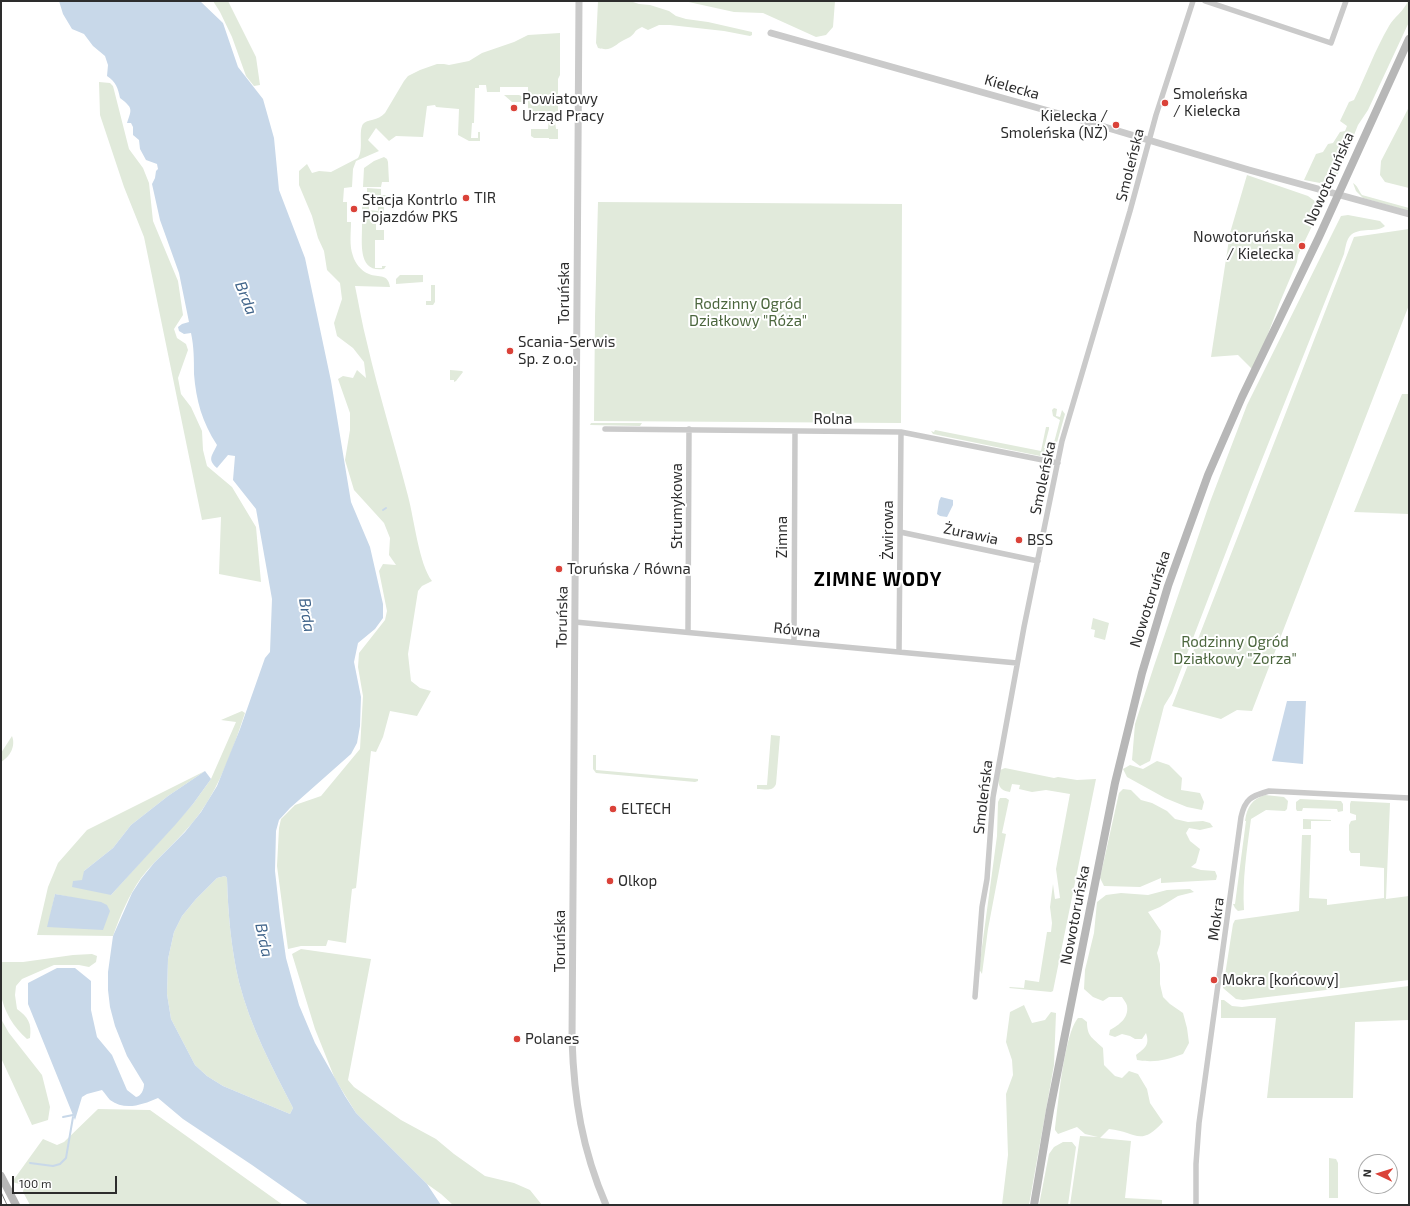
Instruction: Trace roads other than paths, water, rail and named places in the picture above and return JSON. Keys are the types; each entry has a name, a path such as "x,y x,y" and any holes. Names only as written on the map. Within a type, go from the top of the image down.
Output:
{"main road":[{"name":"Nowotoruńska","path":"1034,1205 1050,1110 1115,783 1129,720 1173,572 1208,475 1242,397 1409,39"},
{"path":"1,1176 16,1205"}],"street":[{"name":"Toruńska","path":"579,1 573,1072 578,1114 586,1151 606,1205"},
{"name":"Smoleńska","path":"974,997 993,797 1017,663 1065,430 1130,212 1160,100 1193,1"},
{"path":"1205,1 1331,43 1346,1"},
{"name":"Kielecka","path":"771,33 1088,122 1337,195 1409,214"},
{"name":"Rolna","path":"605,429 901,432 1058,463"},
{"name":"Strumykowa","path":"688,631 689,429"},
{"name":"Zimna","path":"794,642 795,431"},
{"name":"Żwirowa","path":"899,652 901,432"},
{"name":"Żurawia","path":"900,532 1038,561"},
{"name":"Równa","path":"575,622 688,631 1017,663"},
{"name":"Mokra","path":"1196,1205 1196,1158 1200,1109 1241,817 1245,804 1254,795 1269,791 1409,798"}],"water":[{"name":"Brda","path":"59,1 200,1 223,23 238,67 263,99 274,138 279,190 305,258 331,381 351,502 370,547 383,604 383,618 375,629 358,643 354,662 361,697 360,726 357,743 351,754 290,808 279,820 276,831 275,871 286,958 299,1005 315,1043 345,1096 356,1113 427,1184 441,1205 309,1205 183,1119 158,1098 140,1105 128,1106 110,1100 102,1090 82,1097 75,1120 28,1004 28,983 57,968 75,968 91,981 91,1010 97,1037 112,1055 127,1090 136,1097 141,1094 144,1084 127,1056 115,1026 110,1007 108,972 113,936 132,893 141,879 154,863 185,832 201,812 217,786 240,729 265,658 270,652 272,599 256,509 233,480 235,456 228,455 217,468 211,460 217,445 207,428 198,402 191,333 184,334 179,331 178,327 189,322 179,273 160,220 152,184 158,169 157,164 146,160 140,149 139,140 133,135 133,127 131,123 127,123 130,115 130,109 120,98 115,83 107,76 108,65 105,56 93,46 84,34 72,29 63,14","holes":["225,876 227,878 230,930 239,982 255,1030 293,1108 290,1114 223,1086 207,1076 195,1065 171,1019 167,994 168,959 174,932 182,916 196,899 217,878"]},
{"path":"941,497 953,500 953,505 947,517 937,514"},
{"path":"1287,701 1306,701 1303,764 1272,761"},
{"path":"205,771 211,779 193,804 111,895 72,887 73,881 82,880 84,871 113,848 131,825 168,796"},
{"path":"55,894 101,902 107,905 110,911 103,930 47,927"}],"waterway":[{"path":"63,1117 73,1115"},
{"path":"30,1163 53,1166 60,1164 66,1158 73,1117"}],"tram line":[{"path":"1,1192 7,1205"}],"place":[{"name":"Smoleńska / Kielecka","path":"1165,103"},
{"name":"Powiatowy Urząd Pracy","path":"514,108"},
{"name":"Kielecka / Smoleńska (NŻ)","path":"1116,125"},
{"name":"TIR","path":"466,198"},
{"name":"Stacja Kontrlo Pojazdów PKS","path":"354,209"},
{"name":"Nowotoruńska / Kielecka","path":"1302,246"},
{"name":"Scania-Serwis Sp. z o.o.","path":"510,351"},
{"name":"BSS","path":"1019,540"},
{"name":"Toruńska / Równa","path":"559,569"},
{"name":"ELTECH","path":"613,809"},
{"name":"Olkop","path":"610,881"},
{"name":"Mokra [końcowy]","path":"1214,980"},
{"name":"Polanes","path":"517,1039"}],"district":[{"name":"ZIMNE WODY","path":"878,580"}],"park label":[{"name":"Rodzinny Ogród Działkowy \"Róża\"","path":"748,312"},
{"name":"Rodzinny Ogród Działkowy \"Zorza\"","path":"1235,650"}]}
